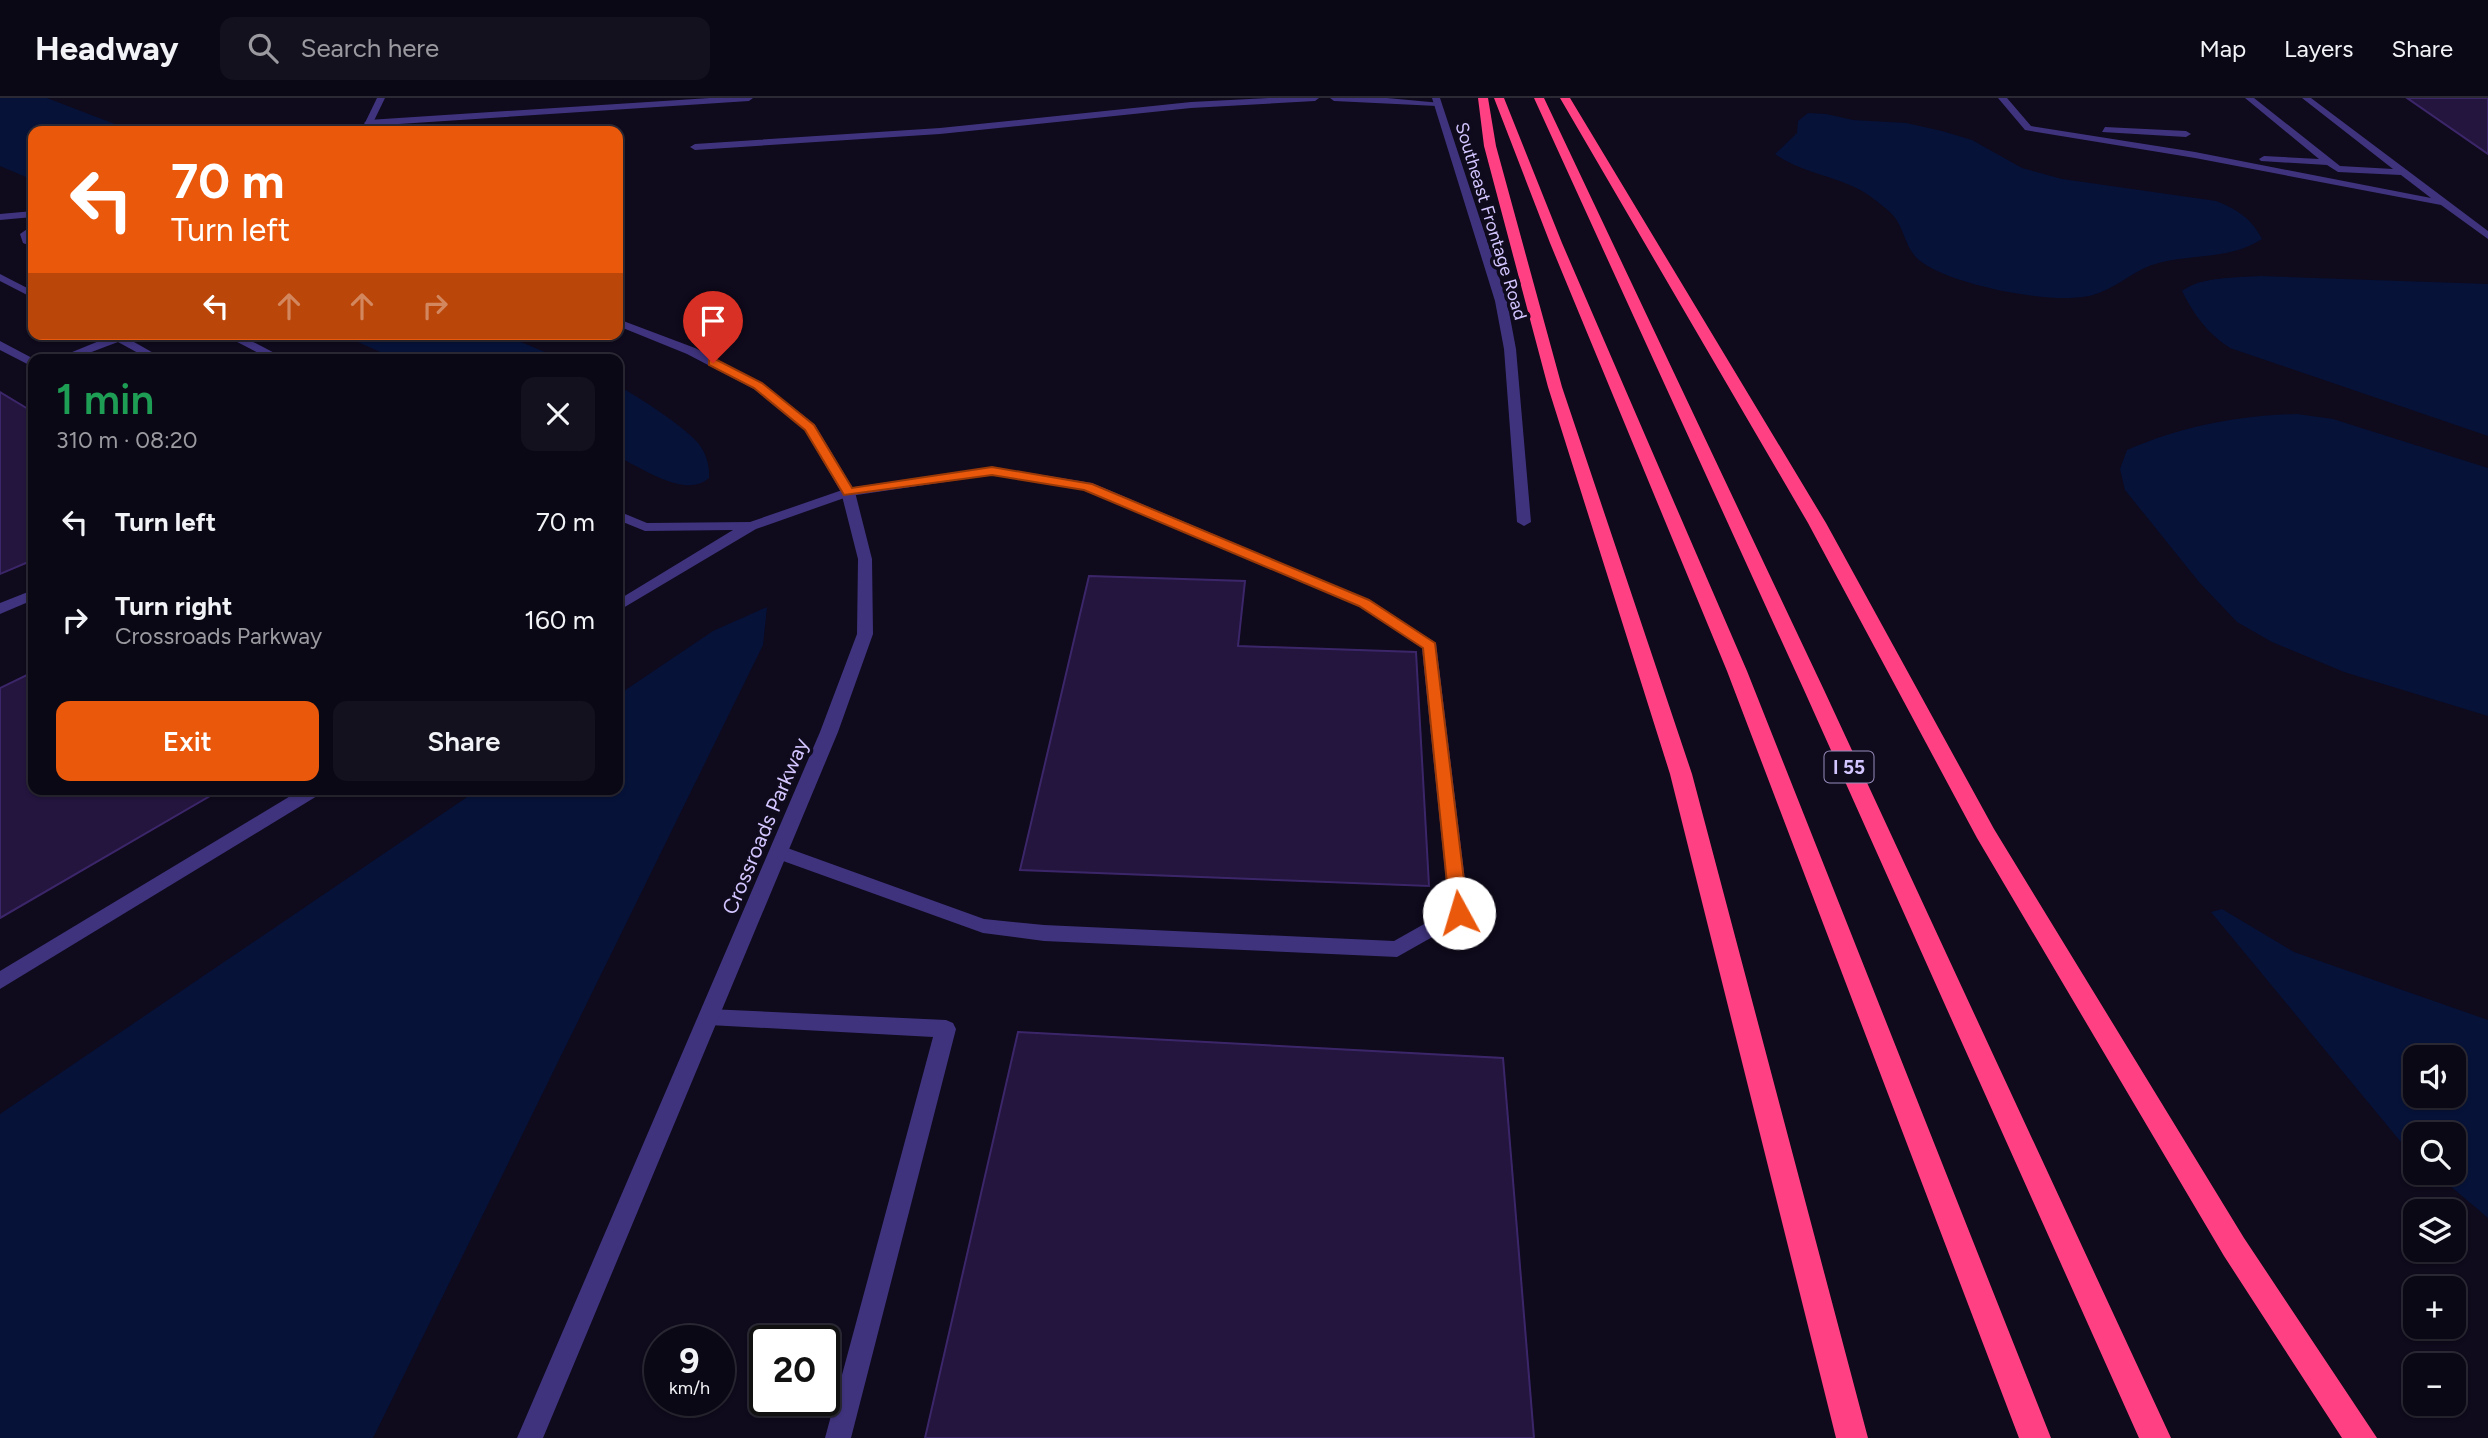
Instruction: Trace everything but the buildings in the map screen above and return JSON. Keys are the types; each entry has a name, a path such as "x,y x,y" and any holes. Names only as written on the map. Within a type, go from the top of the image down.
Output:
{"highway":[{"path":"1483,98 1490,146 1555,387 1681,775 1852,1438"},
{"path":"1499,98 1556,243 1737,670 2035,1438"},
{"name":"I 55","path":"1539,98 1808,678 2155,1438"},
{"path":"1566,98 1817,523 1985,832 2234,1247 2361,1438"}],"street":[{"path":"367,126 381,98"},
{"path":"380,126 749,98"},
{"path":"695,147 1026,123 1117,114 1190,101 1315,98"},
{"path":"1334,98 1436,101"},
{"path":"2001,98 2028,128 2196,155 2444,203"},
{"path":"2249,98 2338,169 2404,172"},
{"path":"2306,98 2488,236"},
{"name":"Southeast Frontage Road","path":"1436,101 1501,301 1510,349 1524,522"},
{"path":"2028,128 2186,134"},
{"path":"2196,155 2330,162"},
{"path":"0,217 28,214"},
{"path":"0,277 28,292"},
{"path":"0,289 14,285"},
{"name":"Crossroads Parkway","path":"530,1438 829,732 865,634 865,559 848,492 810,428 758,386 691,351 623,324"},
{"path":"73,354 105,340"},
{"path":"122,340 148,354"},
{"path":"240,340 270,354"},
{"path":"0,345 28,360"},
{"path":"623,603 751,526 848,492 992,471 1087,486 1364,603 1430,646 1459,913 1397,948 1044,933 983,926 779,852"},
{"path":"623,517 645,527 751,526"},
{"path":"0,609 28,596"},
{"path":"0,981 306,795"},
{"path":"709,1017 946,1030 838,1438"}],"water":[{"path":"0,98 47,98 120,126 28,126 28,178 0,166"},
{"path":"1808,113 1853,120 1906,123 1942,131 1972,140 2022,168 2062,179 2216,201 2243,216 2262,239 2235,251 2149,266 2108,289 2076,298 2029,295 1977,285 1954,278 1919,260 1896,219 1867,194 1797,166 1775,154 1797,133 1798,121"},
{"path":"2261,276 2488,284 2488,436 2230,348 2202,323 2182,291 2209,280"},
{"path":"353,340 516,340 550,354 385,354"},
{"path":"623,389 682,428 698,443 709,469 709,478 699,484 688,485 651,474 623,460"},
{"path":"2297,414 2333,419 2488,468 2488,716 2344,672 2272,642 2237,622 2199,582 2125,490 2120,469 2127,450 2210,424"},
{"path":"767,607 763,645 373,1438 0,1438 0,1114 470,795 623,795 623,692 713,631"},
{"path":"2222,909 2294,952 2488,1020 2488,1218 2449,1185 2466,1185 2466,1122 2403,1122 2403,1145 2211,912"}],"route":[{"path":"713,363 758,386 810,428 848,492 992,471 1087,486 1364,603 1430,646 1459,913"}]}
